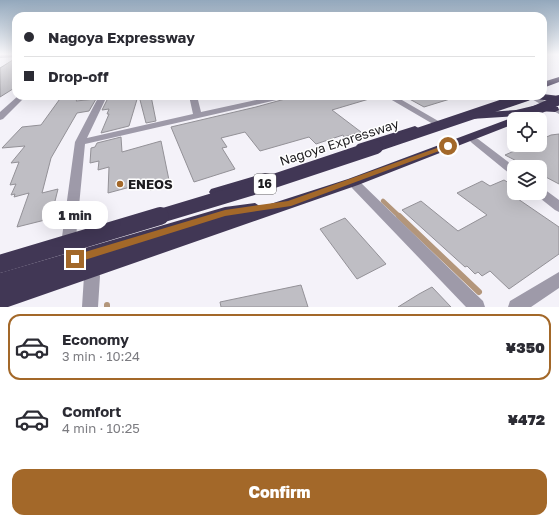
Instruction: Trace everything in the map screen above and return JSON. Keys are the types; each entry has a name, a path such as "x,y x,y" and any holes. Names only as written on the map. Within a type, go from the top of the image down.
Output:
{"highway":[{"path":"547,84 559,79"},
{"path":"547,88 559,84"},
{"path":"0,257 253,181 504,100"},
{"name":"Nagoya Expressway","path":"0,264 250,189 514,100"},
{"path":"546,100 558,105"},
{"path":"436,122 461,117 516,113 558,105"},
{"path":"544,112 558,105"},
{"name":"16","path":"536,112 558,105"},
{"name":"16","path":"0,300 288,204 375,173 507,122"},
{"path":"1,307 356,185 507,129"},
{"path":"0,282 225,213 288,204"}],"street":[{"path":"0,116 18,100"},
{"path":"69,237 80,142 101,100"},
{"path":"194,100 198,116"},
{"path":"80,142 268,100"},
{"path":"396,100 436,122"},
{"path":"542,100 558,105"},
{"path":"475,141 507,166"},
{"path":"356,185 477,307"},
{"path":"547,198 559,207"},
{"path":"90,307 92,276"},
{"path":"516,307 559,279"}],"building":[{"path":"0,68 12,68 12,90 0,97"},
{"path":"59,100 95,100 89,111 77,113 51,158 42,193 58,189 54,205 59,204 57,214 49,219 17,227 29,193 14,197 15,194 11,195 16,184 10,185 19,162 11,163 25,146 2,148 22,127 41,125"},
{"path":"107,100 137,100 129,126 101,133 109,114 107,114 109,109 102,110"},
{"path":"140,100 152,100 156,121 146,123"},
{"path":"281,100 366,100 332,110 361,132 344,137 343,135 316,144 309,137 260,151 245,132 221,138 227,147 222,148 235,169 194,182 171,127"},
{"path":"411,100 447,100 424,107"},
{"path":"559,134 559,184 547,178 547,160 515,160 505,155 512,152 547,152 547,137"},
{"path":"121,137 122,152 161,141 170,185 150,190 149,182 108,193 109,167 98,170 99,161 90,163 91,148 95,147 97,143"},
{"path":"504,180 507,182 507,200 519,200 559,227 559,254 509,289 490,271 482,276 478,272 475,274 467,266 465,267 402,210 421,201 458,231 487,215 457,193 482,181 490,186"},
{"path":"345,218 386,264 357,279 320,229"},
{"path":"301,285 308,307 221,307 220,302"},
{"path":"432,287 451,307 398,307 419,294"}],"waterway":[{"path":"383,201 400,217"},
{"path":"399,216 479,292"}],"place":[{"name":"ENEOS","path":"120,184"}],"route":[{"path":"75,259 225,213 288,204 353,182 448,146"}]}
